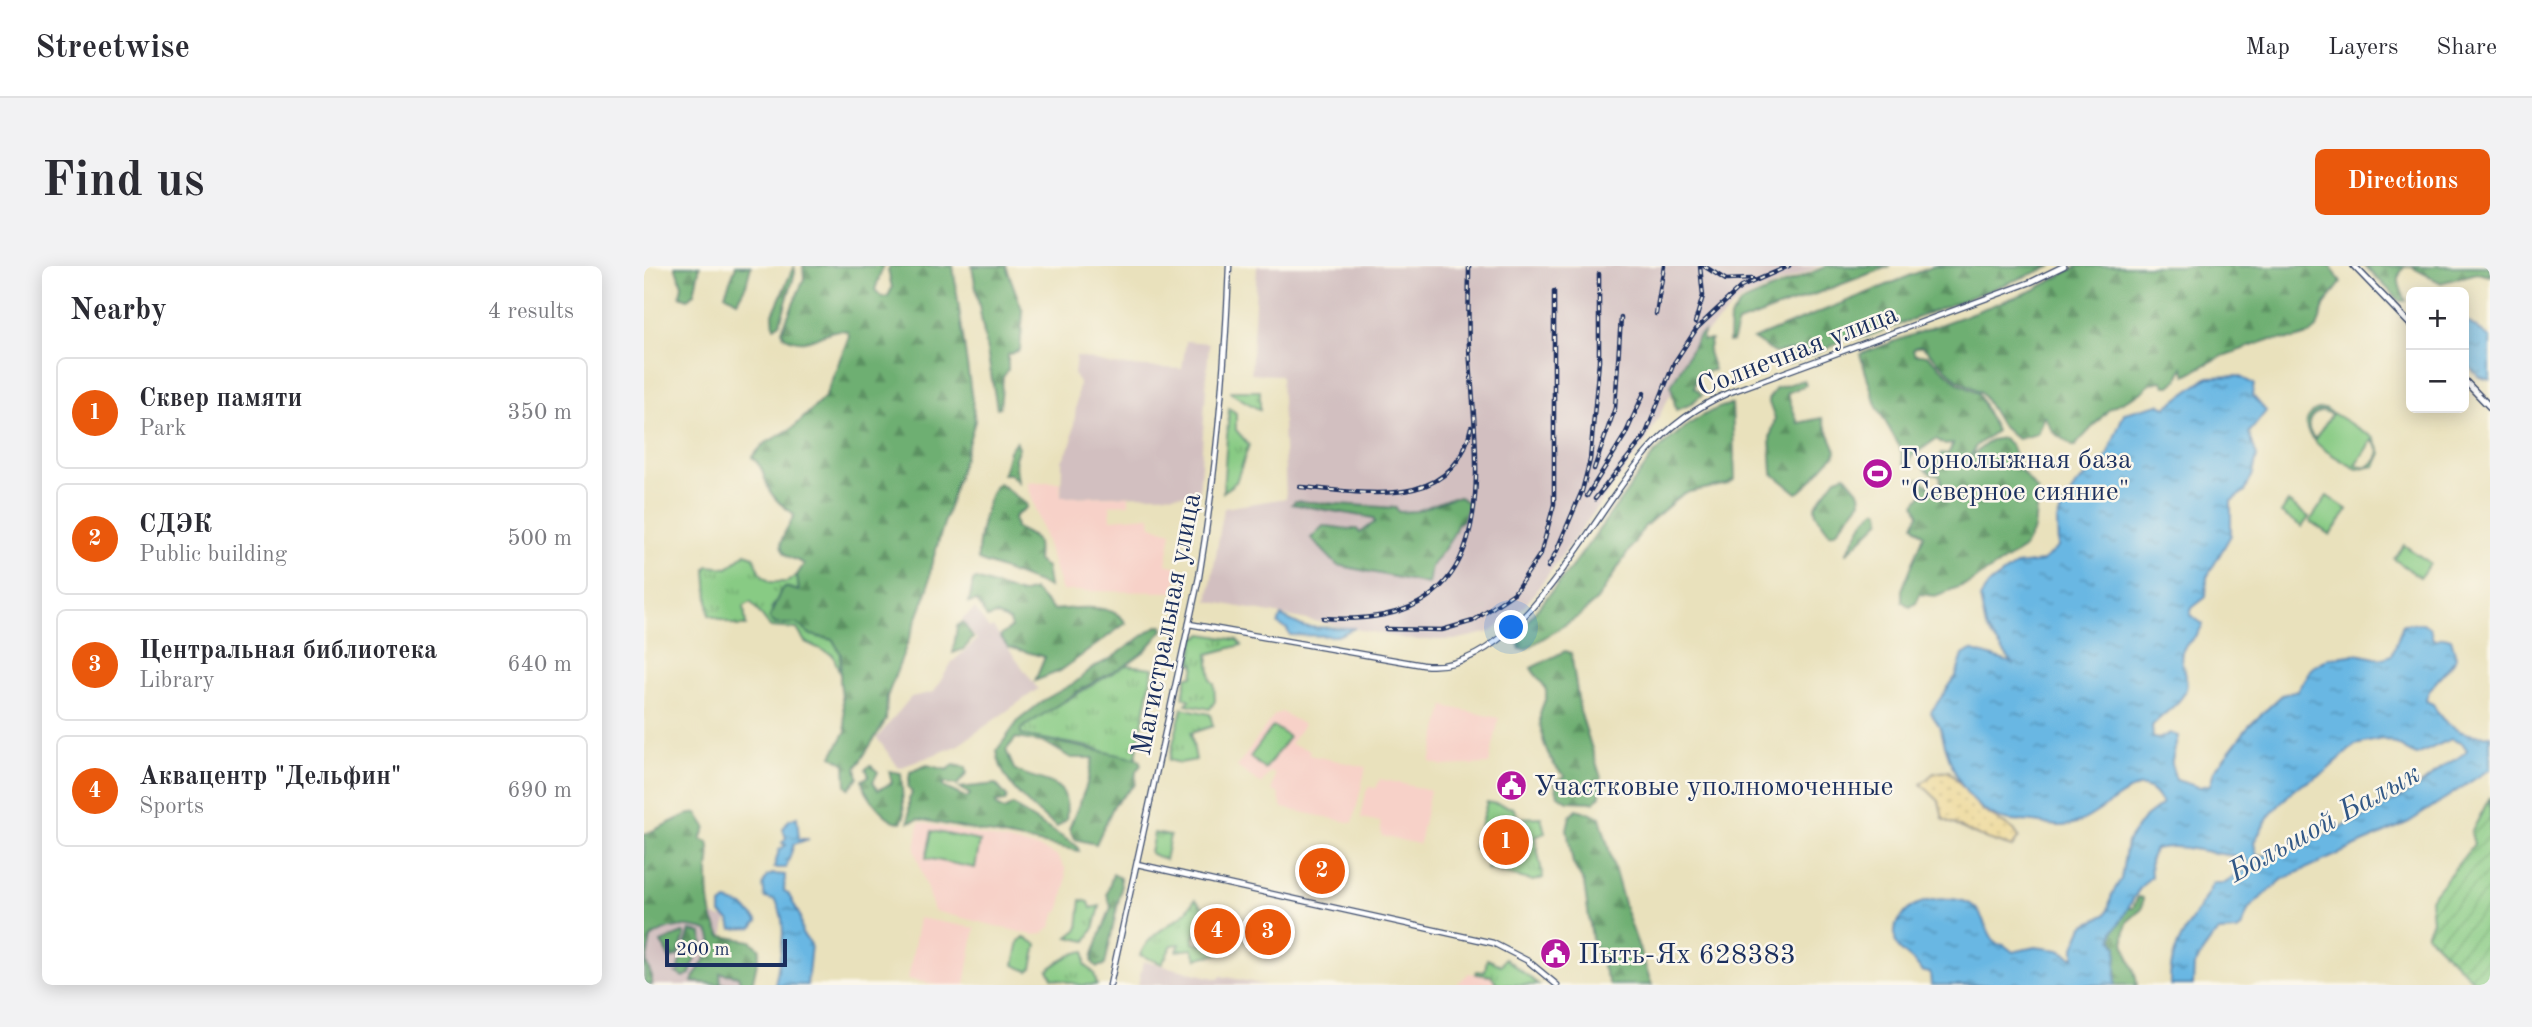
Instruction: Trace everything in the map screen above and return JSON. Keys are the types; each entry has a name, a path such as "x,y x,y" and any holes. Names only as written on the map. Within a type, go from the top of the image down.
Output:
{"main road":[{"path":"2354,266 2406,320"},
{"path":"2469,385 2490,407"}],"street":[{"name":"Магистральная улица","path":"1110,985 1189,624 1214,485 1229,266"},
{"name":"Солнечная улица","path":"1189,624 1423,666 1443,667 1469,660 1498,641 1528,612 1646,453 1689,414 1728,393 2031,282 2064,266"},
{"path":"1137,864 1493,943 1528,961 1557,985"}],"shaded area":[{"path":"1257,266 1821,266 1740,300 1699,340 1645,443 1525,606 1491,632 1454,640 1413,640 1208,601 1224,508 1286,498 1281,375 1251,374"},
{"path":"1186,341 1209,343 1199,494 1061,497 1062,461 1072,441 1079,382 1074,375 1076,356 1113,365 1182,369"},
{"path":"1027,482 1060,482 1061,497 1129,496 1129,504 1110,505 1111,519 1150,516 1151,526 1172,532 1166,564 1179,567 1174,592 1062,591"},
{"path":"975,609 989,629 993,627 1038,689 957,746 899,768 877,738 911,697 934,692 952,662 977,640 962,619"},
{"path":"1444,706 1499,718 1489,764 1443,766 1430,762"},
{"path":"1282,712 1304,725 1290,744 1310,750 1309,755 1366,767 1353,823 1282,808 1278,793 1272,791 1275,774 1270,772 1261,784 1237,767 1274,715"},
{"path":"1380,779 1430,790 1419,844 1382,836 1380,822 1361,818 1366,792 1369,787 1376,788"},
{"path":"919,822 1040,848 1057,856 1065,868 1066,884 1059,913 1056,912 1051,927 1042,934 1033,935 934,911 915,851"},
{"path":"656,902 727,919 723,937 748,985 644,985 644,959"},
{"path":"919,918 975,928 965,985 938,985 908,979"},
{"path":"1143,961 1219,979 1221,976 1266,985 1138,985"},
{"path":"1469,973 1491,977 1498,985 1456,985"}],"green space":[{"path":"675,266 700,266 694,293 688,299 680,296 682,285"},
{"path":"736,266 751,266 746,285 737,301 725,294"},
{"path":"794,266 795,273 780,323 774,327 773,314"},
{"path":"803,266 883,266 875,290 882,297 888,296 892,288 888,270 890,266 953,266 975,421 931,566 928,589 887,697 886,720 856,768 858,778 849,788 846,785 845,764 832,756 846,731 840,681 841,654 833,640 811,635 797,624 776,624 769,619 781,590 785,587 799,591 797,575 804,564 783,551 782,540 794,514 772,495 762,469 752,457 764,444 794,427 825,397 849,336 847,331 838,330 801,341 784,336 782,330 804,279"},
{"path":"972,266 1006,266 1023,312 1020,350 1008,355 1008,370 1003,377 1000,407 997,408"},
{"path":"1827,266 1890,266 1738,323 1732,342 1729,342 1730,317 1742,302"},
{"path":"1934,266 2053,266 1866,337 1844,338 1827,349 1788,364 1784,362 1795,350 1775,353 1753,339"},
{"path":"2078,266 2331,266 2341,283 2325,304 2317,328 2310,334 2295,339 2269,340 2220,357 2186,375 2183,367 2178,379 2170,386 2165,386 2162,381 2151,383 2142,392 2110,408 2074,447 2053,432 2044,416 2037,434 2018,439 2013,436 2001,425 1981,392 1958,380 1923,347 1916,347 1913,350 1915,355 1927,355 1958,383 1978,393 1996,431 1976,446 1970,457 1991,440 2003,438 2011,445 2022,472 2038,491 2034,529 2023,549 1969,583 1935,596 1920,594 1916,603 1910,607 1902,601 1902,590 1924,535 1914,525 1919,514 1915,504 1924,492 1917,480 1920,479 1931,487 1941,484 1940,476 1931,474 1922,465 1937,461 1941,453 1948,454 1953,444 1945,445 1936,439 1911,457 1908,465 1904,464 1901,449 1876,405 1860,354 2034,290"},
{"path":"2365,266 2490,266 2490,276 2477,273 2441,283 2412,267 2404,267 2399,280 2406,301 2400,301"},
{"path":"1704,332 1702,340 1711,340 1708,352 1714,370 1698,373 1694,387 1702,395 1689,405 1676,410 1671,386 1699,335"},
{"path":"1804,380 1806,385 1787,393 1798,423 1822,418 1836,450 1835,455 1797,493 1772,473 1770,438 1775,419 1768,400 1776,388"},
{"path":"1260,391 1260,410 1231,393"},
{"path":"1732,404 1735,479 1728,484 1684,493 1645,526 1597,600 1579,616 1526,649 1520,649 1516,635 1574,564 1654,454 1700,417"},
{"path":"1229,408 1236,413 1236,430 1249,445 1236,482 1223,492"},
{"path":"2326,409 2374,438 2381,453 2375,466 2357,469 2332,455 2315,441 2306,426 2308,418 2318,410","holes":["2323,411 2332,414 2315,439 2309,422 2314,415","2372,440 2379,450 2377,459 2368,467 2356,465"]},
{"path":"1016,441 1019,447 1015,458 1018,482 1010,474 1003,474 1009,451"},
{"path":"1845,475 1860,493 1861,501 1836,532 1830,534 1816,514 1815,506 1836,478"},
{"path":"999,483 1026,504 1027,507 1014,517 1016,528 1037,542 1037,561 1046,567 1049,587 978,560 987,506"},
{"path":"2327,496 2348,510 2330,535 2310,521"},
{"path":"1453,497 1460,497 1468,503 1463,520 1457,524 1431,567 1428,584 1337,565 1311,538 1323,526 1357,529 1360,533 1375,522 1373,518 1292,504 1295,501 1396,508 1399,512 1417,511"},
{"path":"2288,502 2309,517 2302,527 2281,513"},
{"path":"1875,510 1880,511 1881,520 1846,554 1864,521"},
{"path":"2404,545 2430,563 2420,577 2394,559"},
{"path":"746,553 753,556 762,575 770,582 787,582 797,575 799,591 785,587 771,609 818,637 833,640 841,654 839,671 833,655 805,642 797,629 770,627 751,602 744,606 746,626 737,626 709,615 706,569 708,566 728,568"},
{"path":"976,579 1021,594 1034,590 1053,610 1102,609 1120,616 1126,623 1060,671 1035,681 1045,657 1008,647 1000,636 1011,628 1010,621 996,615 987,618 977,601 969,603 973,581"},
{"path":"963,622 973,638 964,649 953,653 957,626"},
{"path":"1157,626 1162,626 1163,630 1145,651 1021,729 1021,735 1139,759 1141,765 1136,771 1135,784 1114,805 1096,844 1074,839 1069,829 1086,787 1093,758 1071,758 1046,743 1016,738 1006,750 1014,769 1052,784 1064,795 1067,806 1066,820 1057,827 1028,804 1011,784 999,762 997,750 1019,720 1044,700 1076,682 1092,668 1110,659"},
{"path":"1203,634 1237,640 1242,645 1208,654 1215,701 1210,709 1186,704 1190,700 1183,697 1187,676 1193,676 1195,664 1191,663 1195,638"},
{"path":"1565,651 1571,653 1580,711 1601,778 1600,796 1594,802 1568,801 1558,795 1555,783 1565,776 1550,758 1540,725 1546,691 1531,668"},
{"path":"1126,665 1153,668 1136,757 1130,759 1085,746 1020,735 1021,729 1035,719"},
{"path":"1182,708 1210,714 1213,726 1191,733 1196,760 1180,763 1169,760"},
{"path":"1273,726 1289,737 1265,769 1250,757"},
{"path":"870,765 878,772 873,782 878,790 892,783 889,771 901,773 904,817 901,822 883,813 867,793 862,780 869,776 866,769"},
{"path":"927,765 947,770 954,765 966,767 967,773 957,785 943,783 943,787 967,798 970,794 959,788 996,784 1007,797 1005,802 997,802 996,806 1004,810 1013,805 1077,846 1079,851 918,819 909,822 909,799 912,793 908,787 910,772"},
{"path":"2490,797 2490,985 2478,985 2426,934 2432,921 2430,899 2474,844 2471,833"},
{"path":"1487,802 1513,808 1519,818 1541,817 1545,833 1535,837 1543,878 1533,881 1487,869 1491,853 1474,848"},
{"path":"1577,809 1600,817 1626,911 1652,985 1610,985 1592,939 1584,883 1573,864 1567,829 1570,816"},
{"path":"697,813 706,827 701,839 708,842 709,846 709,896 717,928 721,936 751,941 760,949 752,985 741,985 738,976 720,973 721,983 726,985 692,982 710,952 711,938 708,931 685,927 664,930 651,938 646,963 652,977 652,985 644,985 644,835 686,815"},
{"path":"932,831 980,841 975,868 926,858"},
{"path":"1154,833 1170,836 1165,860 1150,853"},
{"path":"1113,874 1120,878 1121,889 1105,965 1097,967 1092,962 1093,954 1111,907 1107,894"},
{"path":"2138,897 2143,898 2142,909 2128,921 2124,939 2137,985 2115,985 2117,947 2112,939 2113,931 2125,908 2133,908"},
{"path":"1195,899 1203,907 1193,943 1231,949 1197,959 1192,949 1177,951 1180,944 1172,945 1162,964 1140,955 1149,941 1185,913"},
{"path":"1081,900 1089,902 1091,908 1100,906 1095,926 1086,941 1068,937 1078,929"},
{"path":"690,931 702,933 703,950 696,954 690,974 683,977 676,973 679,973 680,960"},
{"path":"683,933 685,935 678,956 670,959 661,942"},
{"path":"1024,938 1037,944 1032,968 1028,971 1014,965 1019,941"},
{"path":"1085,951 1085,965 1094,973 1097,985 1080,985 1052,978 1048,970 1070,956"},
{"path":"1505,958 1539,985 1498,985 1491,976 1476,974 1477,971 1485,972 1487,959 1501,965"}],"sand":[{"path":"1949,771 1983,811 2014,830 2019,837 2012,847 1978,836 1943,819 1939,801 1921,784 1934,773"}],"water":[{"path":"2469,323 2490,338 2490,380 2479,377 2469,366"},
{"path":"2238,376 2254,384 2252,395 2266,411 2249,433 2257,456 2245,491 2231,501 2231,535 2207,577 2206,597 2192,608 2190,615 2203,624 2183,650 2186,689 2176,704 2152,726 2153,738 2159,739 2170,733 2178,736 2171,764 2176,780 2199,787 2210,785 2214,771 2249,726 2282,695 2297,691 2312,667 2329,658 2357,654 2380,659 2392,655 2403,624 2423,623 2430,628 2433,640 2444,637 2451,639 2456,657 2430,689 2426,701 2433,704 2443,719 2456,729 2472,735 2490,735 2490,769 2409,822 2283,879 2249,908 2241,928 2237,931 2219,932 2212,938 2194,966 2193,985 2170,985 2174,956 2179,943 2213,883 2225,883 2245,870 2247,862 2242,856 2166,847 2155,849 2150,861 2151,877 2139,890 2113,931 2112,939 2117,947 2115,985 1931,985 1930,973 1921,971 1896,942 1896,924 1910,908 1939,899 1965,902 1978,911 1996,944 2004,945 2013,952 2035,947 2059,950 2074,958 2074,947 2083,926 2105,915 2108,910 2112,894 2121,879 2127,842 2145,817 2162,804 2150,789 2138,787 2086,819 2065,826 2010,821 1992,815 1970,797 1961,784 1940,728 1931,712 1956,676 1963,655 1971,650 2012,663 1986,628 1980,598 1988,585 2016,565 2042,562 2058,547 2057,521 2063,505 2076,485 2106,458 2124,413 2159,404 2166,407 2208,377","holes":["2451,739 2463,744 2467,750 2415,789 2383,807 2310,841 2269,855 2256,855 2254,842 2270,815 2294,789 2324,773 2355,745 2387,740 2417,755"]},
{"path":"1281,616 1304,627 1355,628 1337,636 1290,635 1287,629 1278,624"},
{"path":"797,817 799,839 809,839 794,844 786,868 774,868 779,850 786,845 782,843 786,838 783,829 789,820"},
{"path":"785,875 784,891 788,893 800,916 802,934 811,944 807,985 775,985 782,943 782,921 776,901 765,898 763,885 767,876"},
{"path":"726,901 743,906 758,921 752,928 732,929 730,921 721,914 721,905"}],"railway":[{"path":"1323,618 1381,616 1423,600 1451,575 1467,541 1475,501 1476,456 1469,338 1469,266"},
{"path":"1656,314 1664,266"},
{"path":"1695,323 1703,296 1700,266"},
{"path":"1704,266 1726,280 1752,279"},
{"path":"1595,499 1645,436 1674,363 1697,328 1741,287 1789,266"},
{"path":"1558,547 1582,491 1590,460 1599,361 1599,274"},
{"path":"1386,629 1442,630 1473,621 1514,593 1541,553 1554,504 1554,291"},
{"path":"1594,469 1615,408 1621,317"},
{"path":"1587,496 1625,435 1644,393"},
{"path":"1300,487 1378,493 1403,491 1426,485 1446,473 1461,454 1471,427"},
{"path":"1548,567 1563,539"}],"place":[{"name":"Горнолыжная база \"Северное сияние\"","path":"1877,474"},
{"name":"Участковые уполномоченные","path":"1511,785"},
{"name":"Сквер памяти","path":"1506,842"},
{"name":"СДЭК","path":"1322,871"},
{"name":"Аквацентр \"Дельфин\"","path":"1217,931"},
{"name":"Центральная библиотека","path":"1268,932"},
{"name":"Пыть-Ях 628383","path":"1555,953"}],"water label":[{"name":"Большой Балык","path":"2324,822"}]}
